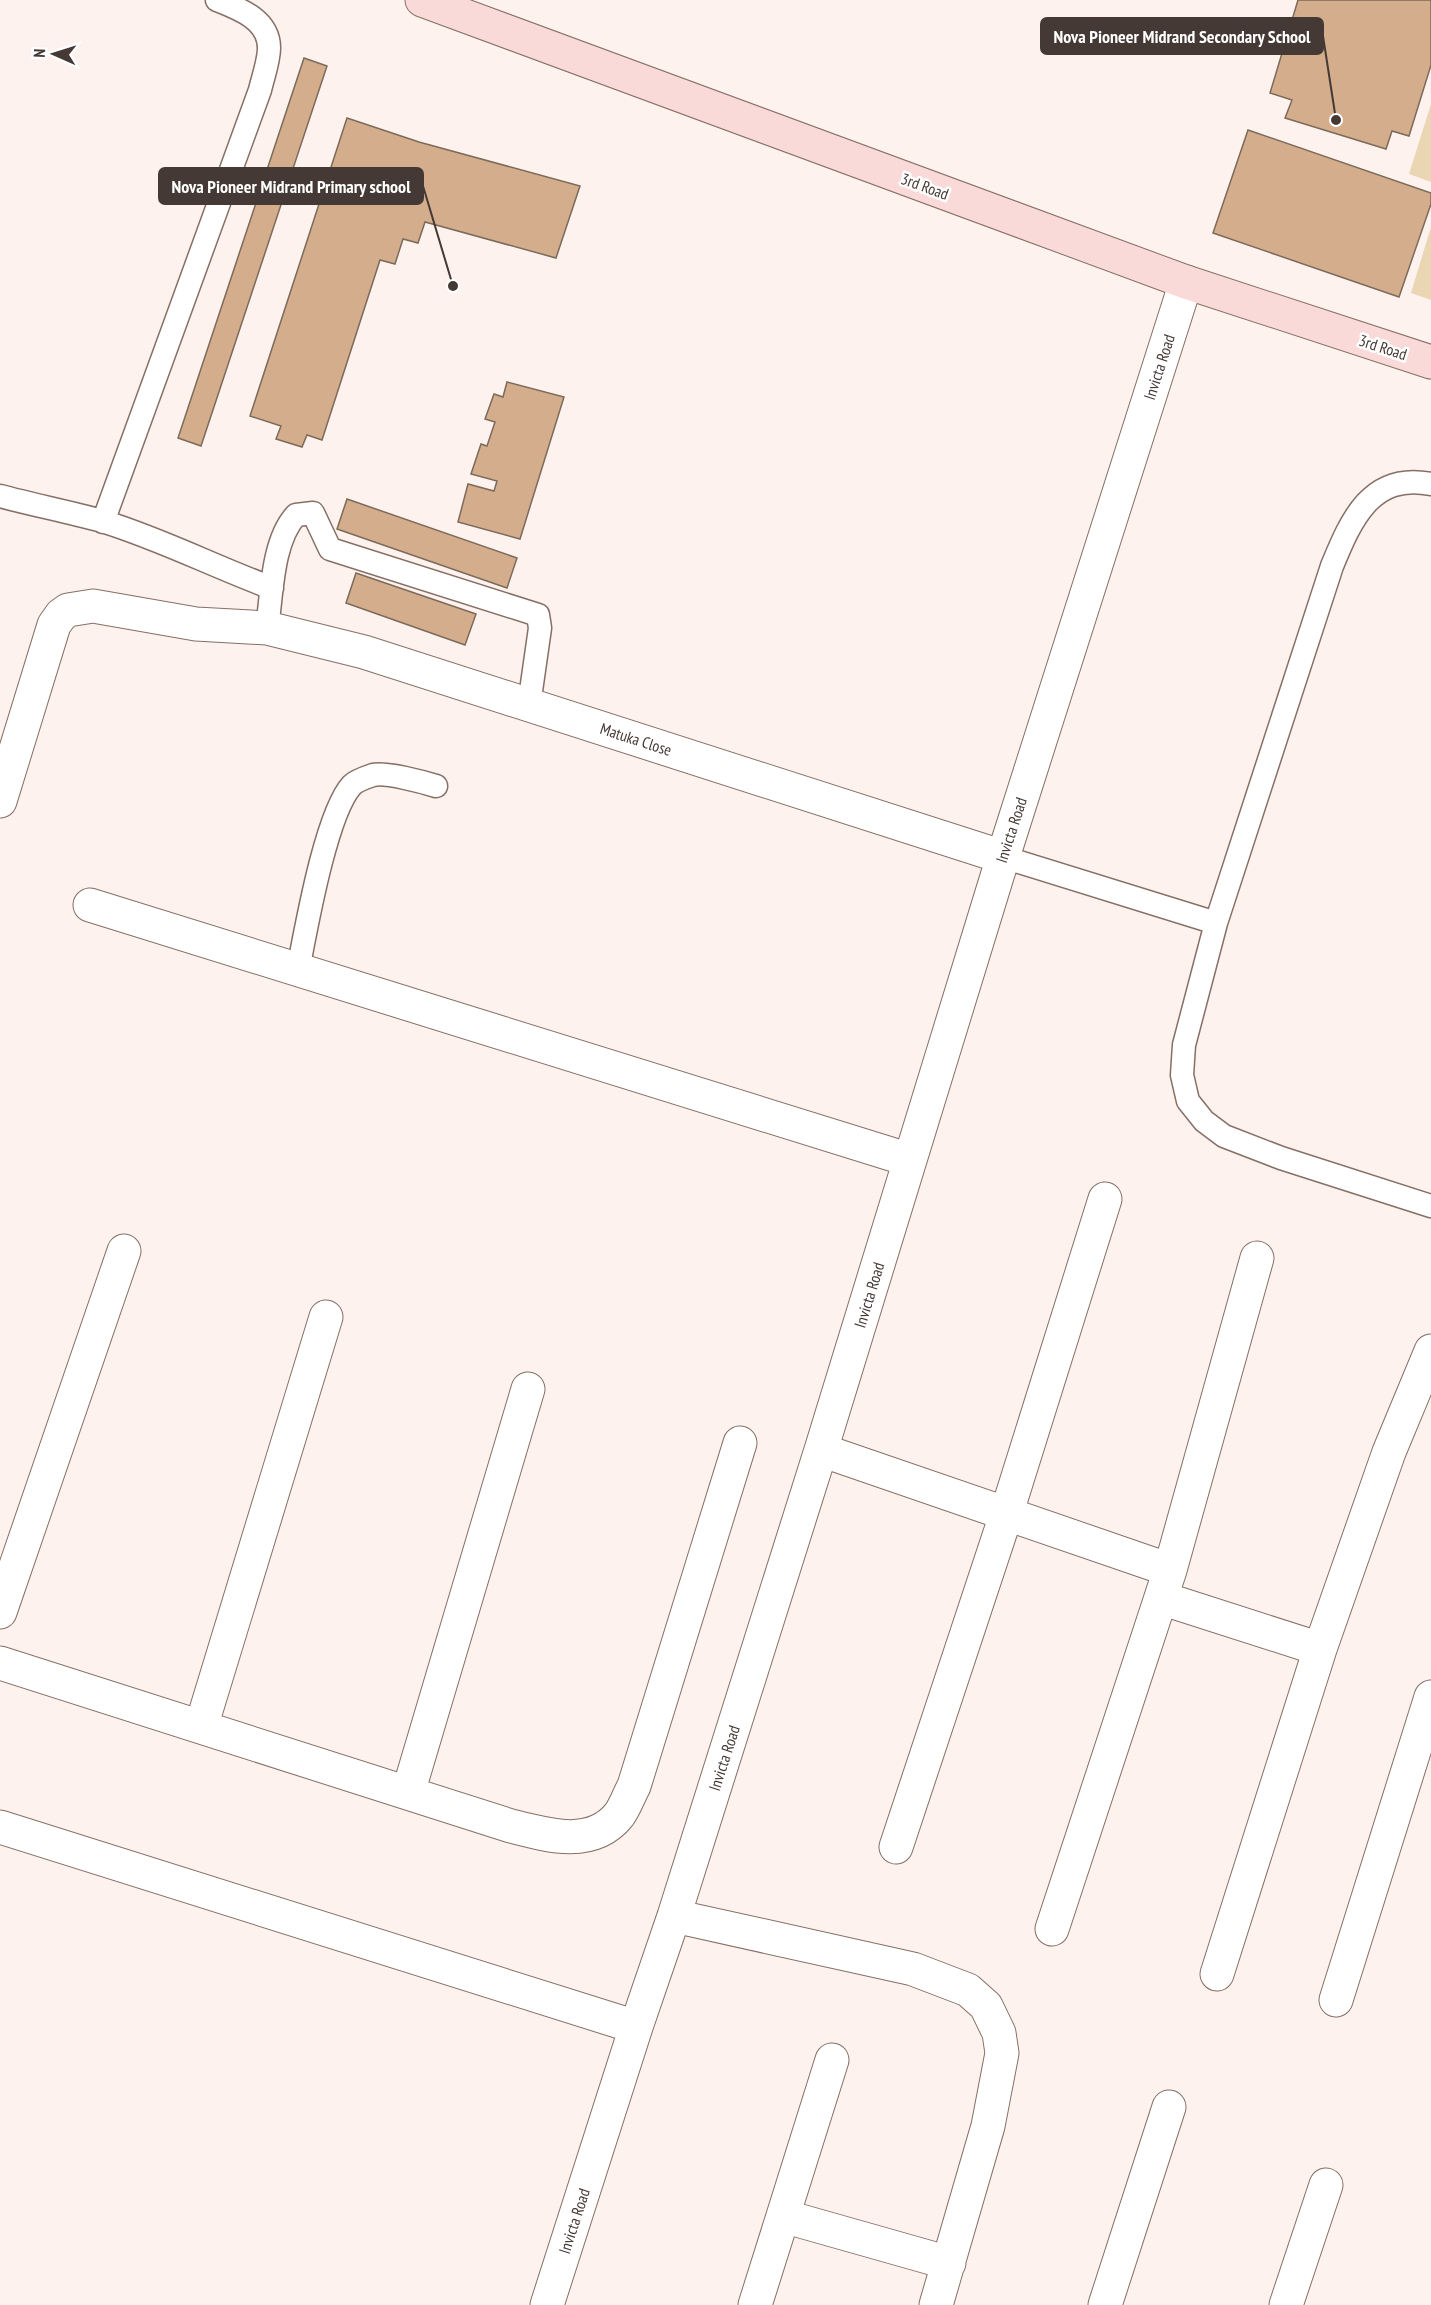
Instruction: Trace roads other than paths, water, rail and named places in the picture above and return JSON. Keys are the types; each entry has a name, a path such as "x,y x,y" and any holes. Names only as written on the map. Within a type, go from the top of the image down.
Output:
{"street":[{"name":"3rd Road","path":"422,0 1186,282 1431,363"},
{"name":"Invicta Road","path":"546,2305 674,1916 821,1450 1003,857 1186,282"},
{"name":"Matuka Close","path":"0,801 54,625 68,610 93,606 196,624 267,628 364,652 1003,857"},
{"path":"90,905 910,1160"},
{"path":"896,1847 1006,1515 1105,1199"},
{"path":"0,1612 124,1251"},
{"path":"1052,1929 1165,1584 1257,1258"},
{"path":"201,1727 326,1317"},
{"path":"1217,1974 1320,1649 1389,1452 1431,1351"},
{"path":"408,1793 528,1389"},
{"path":"0,1663 511,1826 553,1837 570,1838 592,1833 608,1826 620,1814 634,1786 740,1443"},
{"path":"821,1450 1006,1515 1320,1649"},
{"path":"1336,2001 1431,1697"},
{"path":"0,1827 636,2027"},
{"path":"674,1916 913,1969 968,1990 986,2006 999,2033 1002,2053 988,2126 936,2305"},
{"path":"755,2305 832,2060"},
{"path":"1106,2305 1169,2107"},
{"path":"1286,2305 1326,2185"},
{"path":"783,2216 948,2263"}],"lane":[{"path":"103,522 256,101 269,49 266,29 249,14 217,0"},
{"path":"1431,484 1403,483 1383,489 1363,504 1347,531 1332,566 1216,923 1184,1045 1182,1074 1188,1101 1204,1122 1224,1136 1281,1158 1431,1206"},
{"path":"0,496 103,522 200,557 239,576 272,588"},
{"path":"267,628 280,542 288,524 296,515 313,513 330,549 538,615 540,628 529,705"},
{"path":"297,970 336,812 353,784 374,775 420,781 436,786"},
{"path":"1003,857 1216,923"}],"place":[{"name":"Nova Pioneer Midrand Secondary School","path":"1336,120"},
{"name":"Nova Pioneer Midrand Primary school","path":"453,286"}]}
